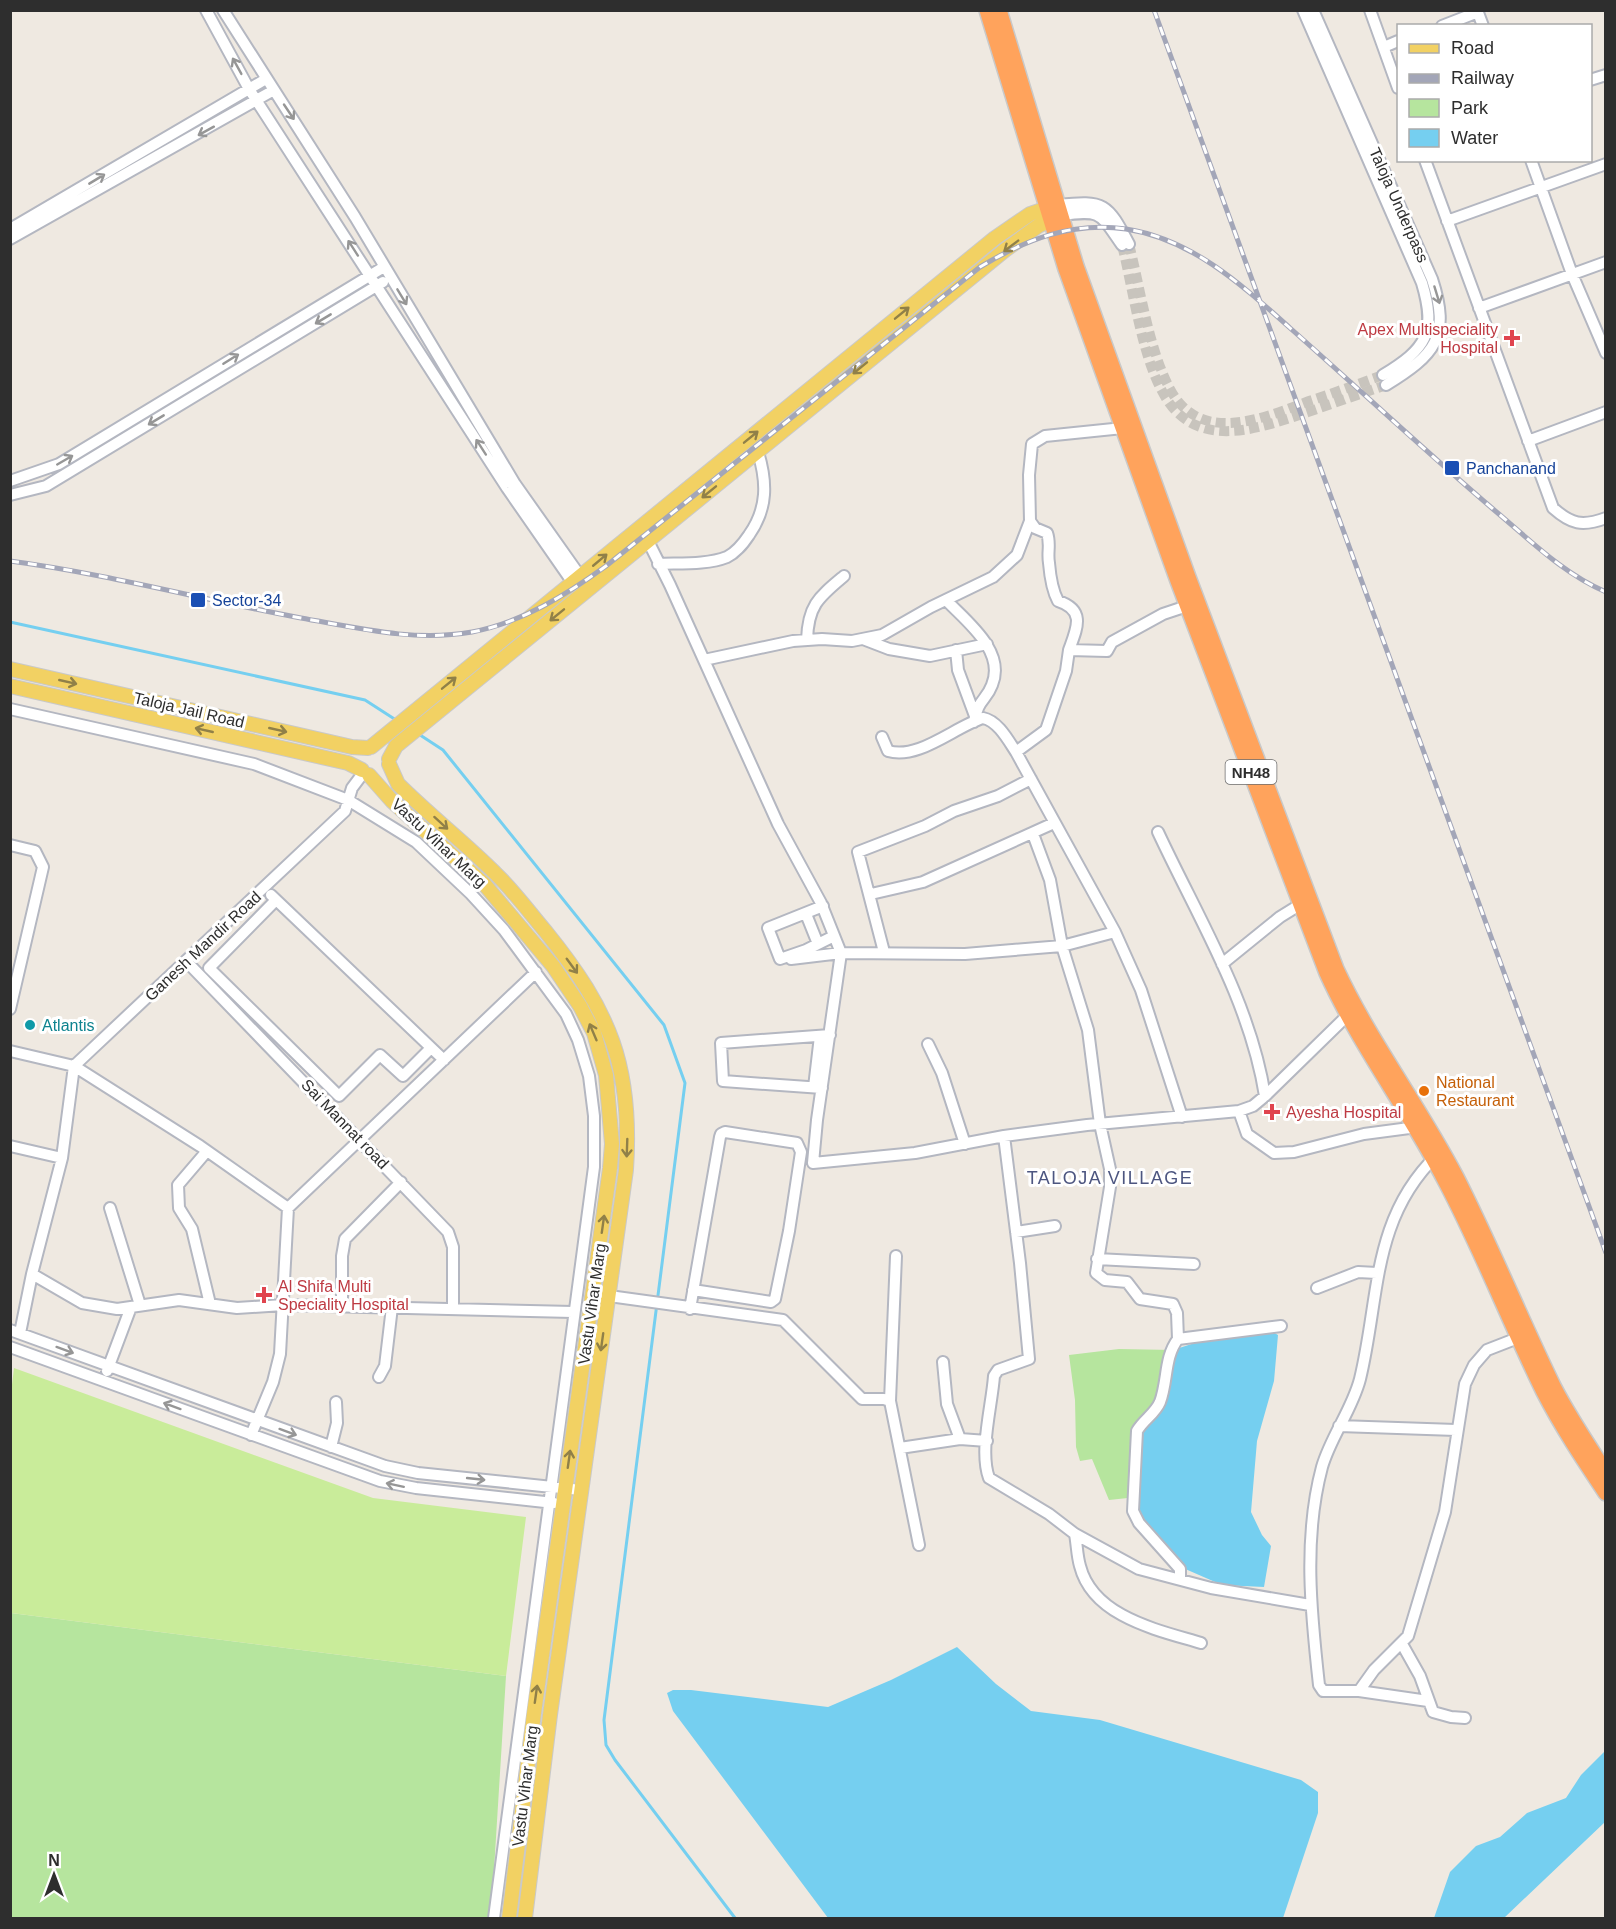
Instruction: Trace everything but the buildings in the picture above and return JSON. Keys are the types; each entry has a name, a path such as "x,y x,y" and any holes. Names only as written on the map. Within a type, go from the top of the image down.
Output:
{"highway":[{"name":"NH48","path":"987,10 1123,428 1187,606 1327,973 1438,1154 1523,1335 1545,1394 1605,1493"},
{"name":"NH48","path":"999,10 1054,212 1351,1012 1417,1127 1438,1154"},
{"name":"NH48","path":"1523,1335 1605,1473"}],"main road":[{"path":"1054,212 396,746 380,775 365,773 360,759 400,722 995,238 1013,224 1054,212"},
{"name":"Taloja Jail Road","path":"10,669 340,744 370,748"},
{"name":"Taloja Jail Road","path":"10,686 348,763 365,773"},
{"path":"370,748 382,749 398,784 496,874 519,899 588,987 609,1027 622,1072 628,1144 525,1918"},
{"name":"Vastu Vihar Marg","path":"365,773 496,897 553,966 580,1006 594,1033 606,1075 612,1144 509,1918"}],"street":[{"path":"206,10 249,89 507,488 577,579"},
{"path":"223,10 387,272 515,484 577,579"},
{"name":"Taloja Underpass","path":"1303,10 1422,282 1429,305 1430,323 1424,343 1384,380 1415,367 1432,348 1441,324 1440,303 1432,279 1313,10"},
{"path":"1370,10 1397,85"},
{"path":"1447,24 1478,11"},
{"path":"1384,47 1397,42"},
{"path":"10,230 266,79"},
{"path":"10,239 258,102 274,90"},
{"path":"1430,162 1448,221 1553,508 1569,522 1592,523 1605,518"},
{"path":"1532,162 1572,274 1605,353"},
{"path":"1448,221 1605,164"},
{"path":"1054,212 1095,203 1107,208 1115,217 1125,244"},
{"path":"1479,308 1605,262"},
{"path":"10,481 59,464 369,274 387,272"},
{"path":"10,495 46,486 377,287 387,272"},
{"path":"1528,441 1605,412"},
{"path":"704,660 807,640 863,639 882,635 993,577 1017,555 1030,521 1029,475 1032,444 1045,436 1123,428"},
{"path":"658,564 726,557 740,548 758,522 764,505 765,475 758,452"},
{"path":"1016,752 1046,730 1051,720 1077,627 1076,611 1071,605 1058,601 1053,591 1049,563 1051,543 1047,533 1035,528 1030,521"},
{"path":"638,529 648,541 778,824 823,906 841,953 818,1087 813,1162 915,1153 1004,1136 1100,1124 1239,1111 1253,1106 1265,1096 1351,1012"},
{"path":"807,640 808,619 817,599 844,576"},
{"path":"946,600 987,644 996,669 992,687 977,705 974,719"},
{"path":"1069,650 1107,651 1112,642 1163,614 1187,606"},
{"path":"863,639 888,649 930,656 987,644"},
{"path":"956,650 958,670 974,719"},
{"path":"10,709 254,764 348,800 399,830 433,857 504,930 536,972 572,1027 586,1064 592,1093 594,1167 494,1918"},
{"path":"882,737 888,751 898,754 923,747 974,719 988,719 1016,752 1115,932 1141,990 1182,1117"},
{"name":"Ganesh Mandir Road","path":"74,1066 345,812 355,782 365,773"},
{"path":"884,952 871,894 858,852 924,826 954,811 998,796 1031,779"},
{"path":"871,894 923,882 967,860 1054,823"},
{"path":"1158,832 1206,926 1254,1042 1265,1096"},
{"path":"1032,834 1050,880 1062,946 1088,1030 1100,1124 1110,1169 1110,1187 1096,1273 1106,1280 1128,1282 1140,1299 1173,1304 1177,1313 1178,1339 1170,1349 1164,1390 1156,1410 1137,1431 1132,1497 1133,1511 1138,1523 1180,1569 1180,1580"},
{"path":"10,845 35,851 43,867 10,1009"},
{"path":"264,889 444,1060"},
{"path":"276,900 209,968 339,1096 380,1055 403,1076 431,1048"},
{"path":"1222,964 1280,917 1301,904"},
{"path":"823,906 768,928 780,959 834,936"},
{"path":"806,914 818,944"},
{"path":"791,959 841,953 965,954 1062,946 1115,932"},
{"name":"Sai Mannat road","path":"187,962 361,1140 452,1240 453,1308"},
{"path":"251,1435 278,1368 288,1208 536,972"},
{"path":"818,1087 723,1081 721,1043 825,1036"},
{"path":"928,1044 942,1073 965,1144"},
{"path":"10,1051 74,1066 207,1151 288,1208"},
{"path":"74,1066 62,1158 15,1332 258,1421 405,1471 581,1490"},
{"path":"1239,1111 1247,1134 1274,1153 1294,1152 1364,1134 1417,1127"},
{"path":"690,1308 693,1290 721,1134 725,1132 797,1143 801,1152 789,1232 775,1299 771,1302 693,1290"},
{"path":"1004,1136 1029,1359 999,1370 994,1376 987,1441 986,1468 989,1478 1049,1514 1075,1534 1139,1569 1211,1588 1310,1605"},
{"path":"10,1146 62,1158"},
{"path":"207,1151 178,1185 179,1208 192,1228 210,1304"},
{"path":"1428,1701 1359,1690 1323,1691 1310,1605 1312,1518 1323,1465 1359,1382 1377,1273 1390,1224 1399,1204 1438,1154"},
{"path":"342,1306 342,1256 345,1239 401,1182"},
{"path":"103,1380 136,1306 110,1208"},
{"path":"1016,1232 1055,1226"},
{"path":"896,1256 890,1401 919,1545"},
{"path":"1097,1259 1134,1259 1194,1264"},
{"path":"1317,1288 1358,1272 1377,1273"},
{"path":"32,1274 82,1303 117,1309 179,1300 253,1309 283,1305 573,1312"},
{"path":"593,1294 783,1320 862,1399 890,1401"},
{"path":"379,1377 385,1366 392,1307"},
{"path":"1178,1339 1281,1326"},
{"path":"1359,1690 1374,1670 1408,1636 1446,1512 1456,1430 1465,1384 1474,1365 1486,1350 1523,1335"},
{"path":"10,1347 391,1485 579,1506"},
{"path":"943,1362 947,1404 960,1439"},
{"path":"197,1415 204,1401"},
{"path":"331,1447 337,1423 336,1402"},
{"path":"1339,1426 1456,1430"},
{"path":"900,1448 960,1439 987,1441"},
{"path":"1075,1534 1080,1568 1088,1584 1106,1606 1131,1620 1201,1643"},
{"path":"1402,1644 1420,1676 1433,1712 1465,1718"}],"green space":[{"path":"1119,1349 1173,1350 1168,1396 1158,1413 1139,1433 1137,1497 1109,1500 1092,1459 1080,1461 1076,1447 1075,1400 1069,1355"},
{"path":"14,1368 373,1498 526,1517 506,1676 11,1613 10,1401"},
{"path":"11,1613 506,1676 491,1918 11,1918"}],"water":[{"path":"1269,1330 1278,1335 1274,1381 1257,1441 1251,1512 1262,1535 1271,1546 1264,1587 1222,1585 1183,1568 1141,1521 1137,1497 1139,1433 1158,1412 1168,1396 1173,1350 1204,1340"},
{"path":"957,1647 996,1684 1031,1711 1100,1720 1301,1780 1318,1792 1318,1813 1283,1918 828,1918 673,1711 667,1693 673,1690 691,1690 828,1707 891,1680"},
{"path":"1605,1751 1605,1822 1504,1918 1434,1918 1450,1872 1476,1846 1500,1837 1527,1813 1566,1798 1581,1775"}],"waterway":[{"path":"10,622 365,700 396,720"},
{"path":"417,733 443,750 664,1025 685,1083 604,1720 606,1745 615,1760 735,1918"}],"tunnel":[{"path":"1129,244 1156,356 1170,389 1183,407 1198,417 1215,422 1234,423 1253,420 1383,375"},
{"path":"1122,245 1148,358 1162,391 1175,410 1191,423 1209,429 1228,431 1248,429 1288,419 1386,385"}],"railway":[{"path":"1154,10 1606,1253"},
{"path":"10,561 120,580 344,626 407,635 450,635 490,628 542,606 606,566 980,267 1014,249 1050,235 1068,230 1106,227 1150,234 1194,253 1215,266 1272,312 1533,543 1560,565 1606,592"}],"place":[{"name":"Apex Multispeciality Hospital","path":"1512,338"},
{"name":"Panchanand","path":"1452,468"},
{"name":"Sector-34","path":"198,600"},
{"name":"Atlantis","path":"30,1025"},
{"name":"National Restaurant","path":"1424,1091"},
{"name":"Ayesha Hospital","path":"1272,1112"},
{"name":"Al Shifa Multi Speciality Hospital","path":"264,1295"}],"district":[{"name":"TALOJA VILLAGE","path":"1110,1178"}]}
